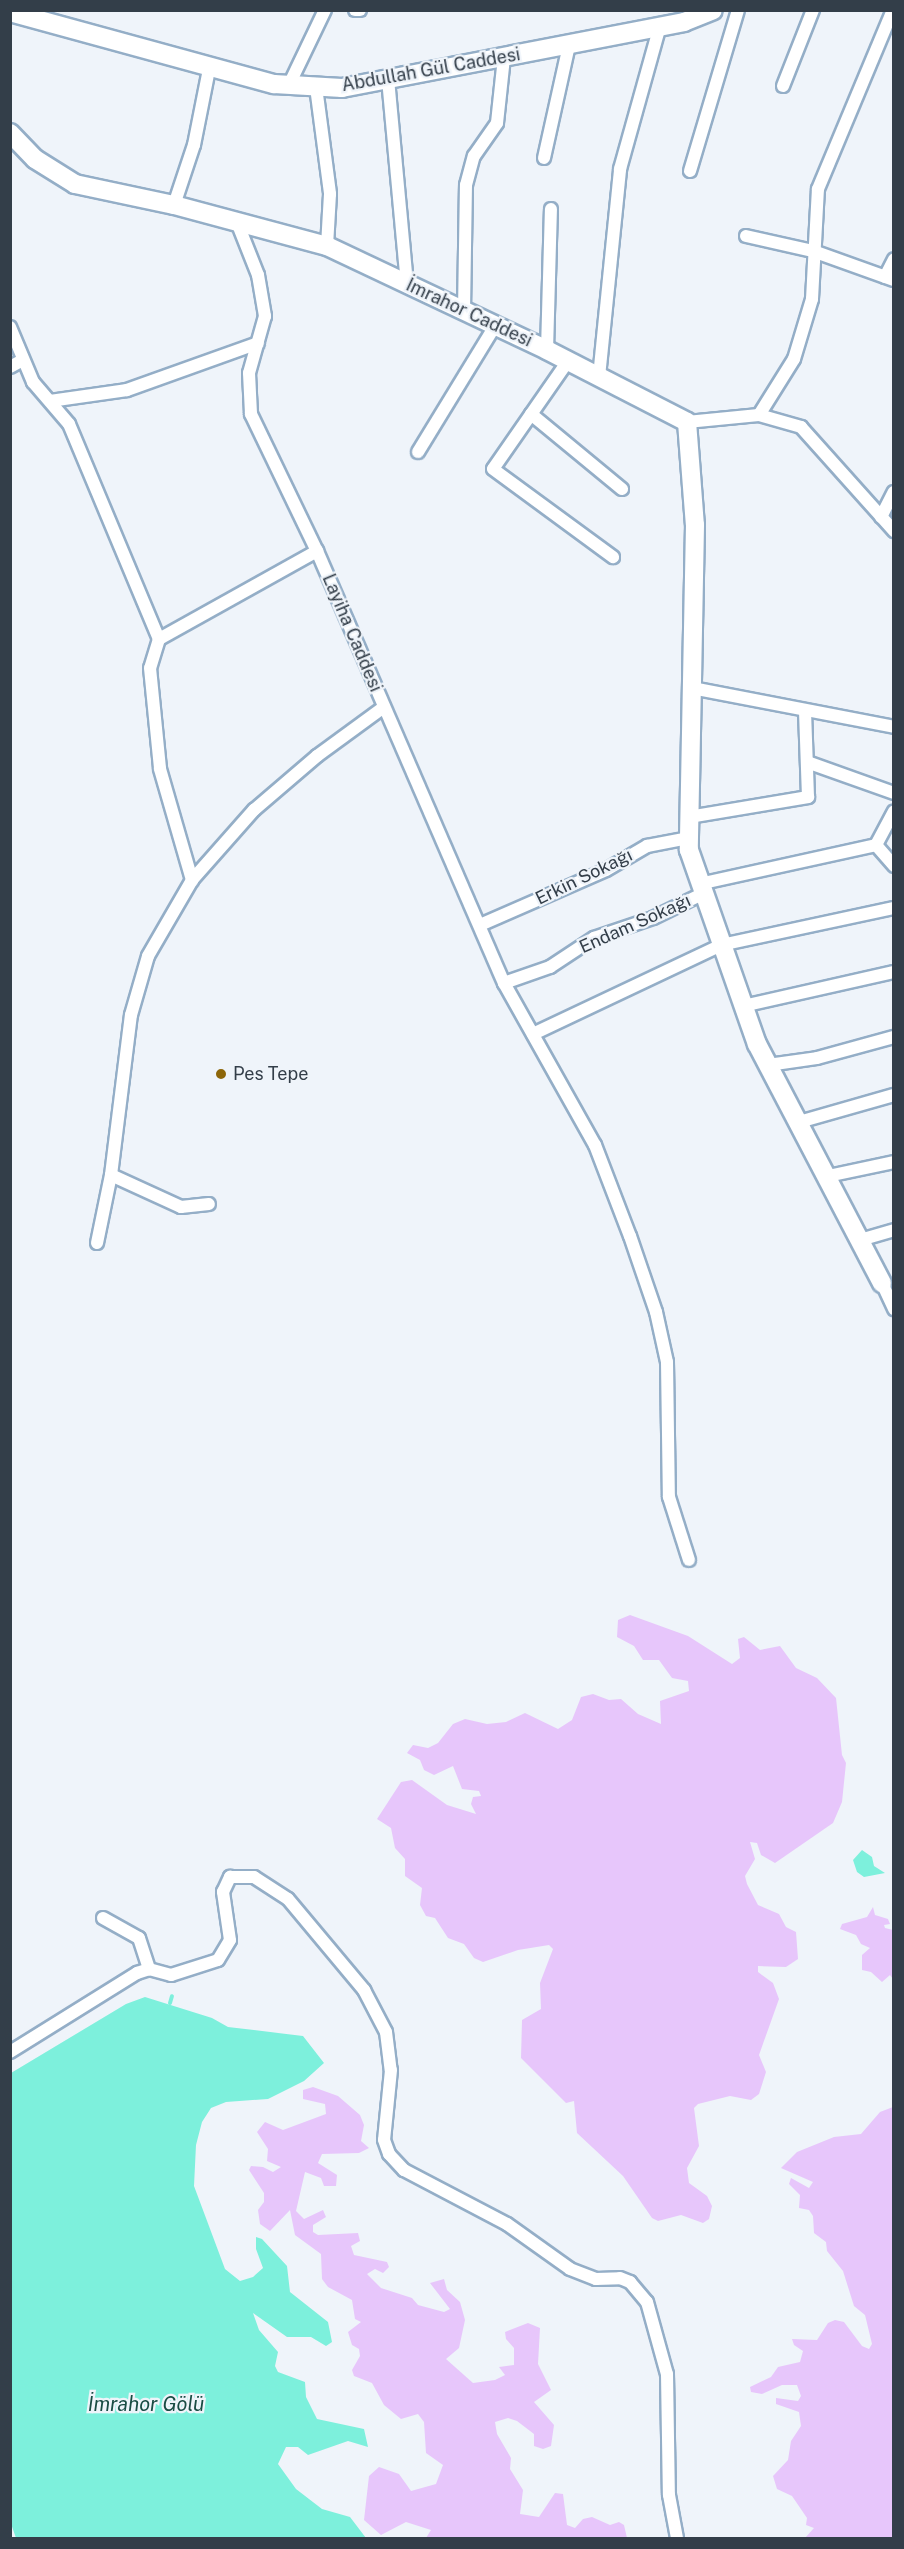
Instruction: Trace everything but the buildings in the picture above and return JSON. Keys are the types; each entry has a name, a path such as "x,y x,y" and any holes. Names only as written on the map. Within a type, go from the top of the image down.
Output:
{"street":[{"path":"289,85 325,10"},
{"path":"355,10 360,10"},
{"name":"Abdullah Gül Caddesi","path":"10,12 209,69 289,85 342,88 660,27 713,10"},
{"path":"690,171 738,10"},
{"path":"783,86 813,10"},
{"path":"759,415 794,359 812,299 818,189 892,10"},
{"path":"599,377 620,169 660,27"},
{"path":"544,158 568,45"},
{"path":"464,311 466,185 474,156 497,123 504,57"},
{"path":"174,205 194,145 209,69"},
{"path":"388,80 407,284"},
{"path":"316,87 330,194 327,246"},
{"name":"İmrahor Caddesi","path":"10,134 35,159 75,184 174,205 327,246 547,350 687,422"},
{"path":"547,350 551,210"},
{"name":"Layiha Caddesi","path":"237,222 258,275 265,316 249,373 251,414 317,551 504,983 595,1145 656,1312 667,1362 669,1497 688,1560"},
{"path":"746,236 813,251 889,278 894,259"},
{"path":"418,452 495,326"},
{"path":"10,327 16,364 69,424 159,639 150,668 160,769 192,880"},
{"path":"50,401 127,390 182,367 258,343"},
{"path":"568,361 493,469 613,557"},
{"path":"531,414 622,489"},
{"path":"894,531 801,427 759,415 687,422 695,525 689,838 700,889 743,1006 768,1065 828,1176 894,1309"},
{"path":"881,517 894,492"},
{"path":"159,639 317,551"},
{"path":"692,688 804,713 894,727"},
{"path":"97,1243 111,1175 131,1015 148,956 192,880 254,810 317,756 384,707"},
{"path":"689,817 808,797 804,713"},
{"path":"807,762 894,793"},
{"path":"894,811 876,845 894,866"},
{"name":"Erkin Sokağı","path":"480,925 606,870 647,846 689,838"},
{"name":"Endam Sokağı","path":"504,983 550,967 594,938 653,918 700,889 876,845"},
{"path":"533,1034 721,945 894,908"},
{"path":"743,1006 894,972"},
{"path":"768,1065 817,1058 894,1037"},
{"path":"799,1122 894,1095"},
{"path":"828,1176 894,1162"},
{"path":"111,1175 181,1208 209,1204"},
{"path":"860,1240 894,1230"},
{"path":"10,2052 125,1980 149,1969 171,1975 197,1969 218,1960 227,1950 230,1940 223,1892 230,1877 254,1877 288,1899 357,1980 386,2032 391,2062 384,2140 389,2154 404,2170 507,2223 570,2269 596,2279 620,2278 630,2282 647,2302 667,2374 669,2495 677,2538"},
{"path":"103,1918 139,1938 149,1969"}],"shaded area":[{"path":"630,1615 688,1636 732,1664 740,1658 738,1639 744,1637 760,1650 780,1646 796,1668 817,1678 836,1698 842,1755 846,1763 842,1802 833,1823 775,1863 761,1855 757,1843 750,1842 755,1859 745,1876 747,1884 758,1905 779,1914 786,1927 796,1932 798,1959 786,1967 758,1966 758,1972 773,1983 779,1999 759,2055 766,2072 759,2094 751,2100 730,2096 698,2104 694,2108 699,2146 687,2168 689,2183 707,2196 712,2206 709,2219 703,2223 681,2215 658,2221 652,2218 623,2176 577,2133 574,2101 566,2103 521,2058 522,2020 541,2009 540,1983 553,1949 549,1945 518,1950 483,1962 474,1958 464,1944 448,1938 435,1918 426,1916 420,1905 422,1888 405,1876 405,1859 395,1848 391,1828 377,1819 401,1782 412,1780 447,1805 476,1814 471,1804 473,1797 481,1796 479,1791 462,1789 453,1766 434,1775 424,1770 420,1760 407,1753 413,1745 428,1748 438,1743 453,1724 465,1719 487,1724 506,1722 525,1713 558,1729 572,1720 581,1697 593,1694 609,1700 621,1699 638,1714 661,1724 660,1701 689,1691 688,1681 672,1678 659,1660 643,1660 634,1646 617,1637 618,1620"},
{"path":"873,1907 875,1915 888,1919 890,1924 884,1925 885,1928 893,1930 893,1979 890,1975 882,1982 871,1972 862,1970 862,1955 870,1948 861,1944 856,1935 840,1929 842,1924 867,1917"},
{"path":"313,2087 338,2096 360,2115 364,2125 361,2141 369,2148 359,2153 322,2154 318,2163 337,2175 336,2186 324,2186 321,2178 305,2172 296,2211 304,2219 323,2210 326,2217 313,2225 313,2232 318,2235 358,2233 360,2241 351,2246 354,2255 387,2262 389,2267 383,2273 375,2269 367,2274 381,2288 412,2298 418,2305 444,2312 450,2309 430,2283 444,2279 447,2290 460,2302 465,2320 459,2348 446,2359 473,2383 495,2380 505,2375 499,2367 514,2365 514,2348 506,2339 505,2332 528,2323 540,2328 538,2364 551,2390 534,2402 554,2425 551,2446 543,2449 534,2446 534,2434 517,2421 508,2418 495,2422 497,2434 511,2458 510,2469 523,2490 520,2514 539,2517 555,2493 563,2494 567,2525 575,2528 583,2519 592,2517 610,2525 619,2522 624,2525 627,2538 426,2538 431,2530 406,2522 381,2535 364,2520 369,2476 379,2467 399,2474 411,2491 436,2484 443,2465 426,2453 424,2422 418,2414 401,2419 384,2405 372,2383 354,2376 352,2370 360,2356 359,2349 352,2345 348,2332 361,2322 355,2319 352,2300 328,2287 322,2279 321,2254 295,2235 290,2210 270,2231 260,2224 258,2210 264,2202 264,2193 249,2170 251,2166 263,2167 273,2172 281,2167 267,2161 268,2149 257,2132 265,2122 283,2130 326,2114 325,2104 303,2099 303,2090"},
{"path":"893,2107 893,2538 805,2538 814,2528 806,2525 807,2518 792,2496 777,2489 773,2476 788,2460 791,2441 801,2426 799,2412 776,2404 776,2398 798,2401 801,2396 797,2385 782,2385 762,2394 751,2392 750,2387 771,2377 778,2367 800,2362 803,2351 794,2345 792,2339 817,2340 828,2323 835,2320 844,2322 862,2346 869,2349 872,2344 865,2315 854,2306 843,2271 827,2251 826,2242 814,2233 813,2216 809,2210 799,2208 800,2195 789,2184 791,2178 809,2188 813,2182 781,2168 797,2152 834,2137 861,2134 880,2112"}],"water":[{"path":"862,1850 872,1857 874,1866 885,1873 864,1877 857,1872 853,1860"},
{"name":"İmrahor Gölü","path":"145,1997 212,2018 228,2027 303,2036 324,2063 304,2081 268,2099 226,2102 211,2108 202,2122 196,2145 194,2186 225,2269 240,2281 253,2277 263,2268 256,2249 256,2237 262,2239 287,2266 290,2292 328,2322 332,2342 326,2346 311,2337 287,2337 253,2313 259,2330 278,2352 275,2366 278,2372 305,2382 306,2397 317,2419 364,2429 368,2447 348,2441 308,2455 298,2447 286,2447 278,2464 296,2489 322,2509 350,2517 366,2538 16,2538 10,2521 11,2073 126,2004"}],"waterway":[{"path":"170,2003 172,1996"}],"place":[{"name":"Pes Tepe","path":"221,1074"}]}
